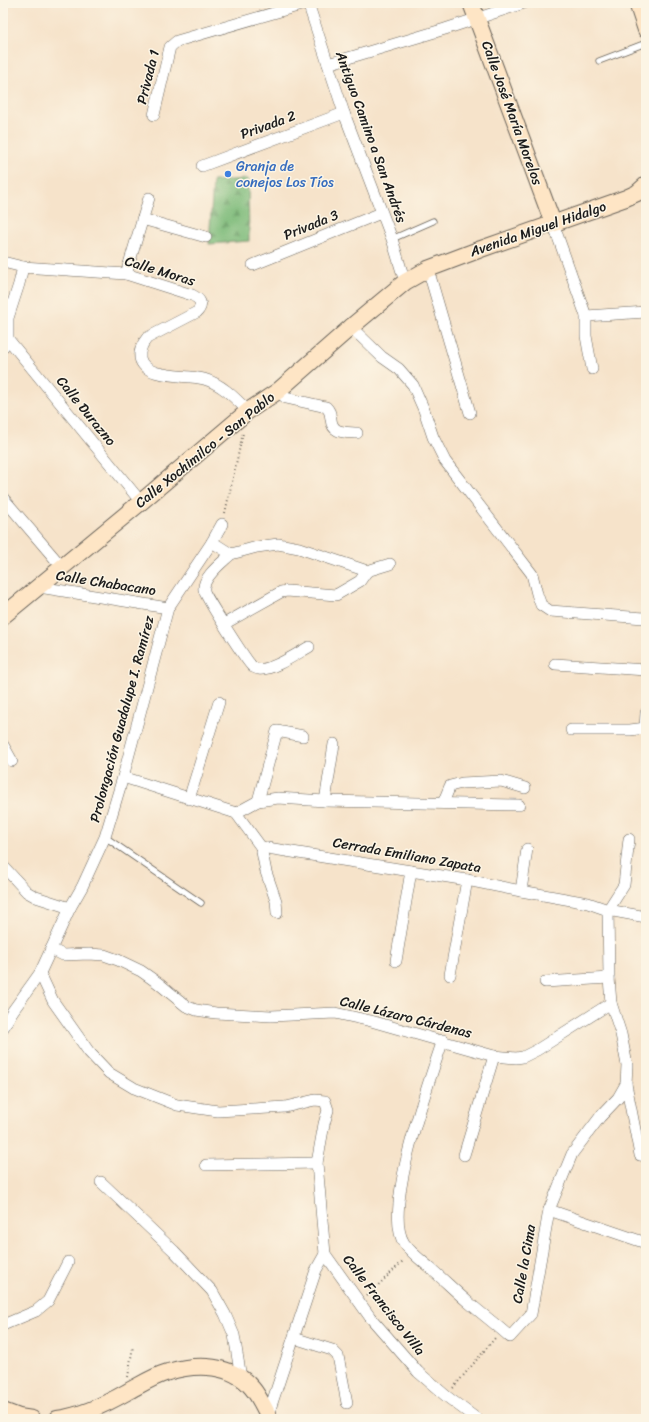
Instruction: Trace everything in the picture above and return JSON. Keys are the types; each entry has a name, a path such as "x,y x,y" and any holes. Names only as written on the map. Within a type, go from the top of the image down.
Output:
{"main road":[{"name":"Calle José María Morelos","path":"471,3 553,224"},
{"path":"637,3 646,30"},
{"name":"Avenida Miguel Hidalgo","path":"405,282 428,269 626,198 637,193 646,185"},
{"name":"Calle Xochimilco - San Pablo","path":"3,616 248,412 278,391 405,282"},
{"path":"57,1419 86,1412 156,1377 191,1366 214,1367 230,1371 242,1378 253,1389 268,1417"},
{"path":"3,1412 32,1419"}],"street":[{"name":"Antiguo Camino a San Andrés","path":"308,3 344,113 392,239 405,282"},
{"name":"Privada 1","path":"154,115 170,47 177,41 308,3"},
{"path":"328,64 477,19 524,3"},
{"name":"Privada 2","path":"202,166 344,113"},
{"path":"126,274 149,198"},
{"name":"Privada 3","path":"253,265 381,213"},
{"path":"142,219 206,236"},
{"path":"553,224 586,316 586,336 592,368"},
{"path":"3,262 22,267 19,284 6,317 5,343"},
{"name":"Calle Moras","path":"22,267 126,274 192,295 199,299 201,304 197,312 147,338 142,344 140,354 141,362 146,369 161,374 203,379 220,386 234,397 248,412"},
{"path":"428,269 470,413"},
{"path":"586,316 646,312"},
{"path":"351,327 382,357 399,369 413,385 424,410 433,437 445,461 532,574 541,605 550,611 646,619"},
{"name":"Calle Durazno","path":"5,343 141,502"},
{"path":"278,391 286,398 326,407 330,411 331,424 334,428 339,431 357,433"},
{"path":"3,498 62,567"},
{"name":"Prolongación Guadalupe I. Ramírez","path":"3,1028 12,1012 40,973 105,837 123,777 168,608 212,542 222,524"},
{"path":"212,542 231,554"},
{"path":"309,647 270,668 261,669 253,667 240,652 206,597 203,589 205,582 215,569 231,554 257,547 278,544 300,548 367,571 390,564"},
{"path":"224,624 287,590 336,595 360,581 367,571"},
{"name":"Calle Chabacano","path":"39,587 168,608"},
{"path":"555,664 646,670"},
{"path":"189,799 219,702"},
{"path":"571,730 630,730 646,728 646,713"},
{"path":"258,801 277,731 303,736"},
{"path":"325,801 334,744"},
{"path":"3,745 12,761"},
{"path":"123,777 236,813 261,847 266,872 276,901 277,913"},
{"path":"443,803 450,786 462,783 501,781 525,788"},
{"path":"236,813 258,801 278,798 325,801 519,805"},
{"path":"629,839 624,885 608,910 609,978 611,1003 627,1065 626,1084 640,1155 646,1156"},
{"name":"Cerrada Emiliano Zapata","path":"261,847 467,880 520,891 588,902 608,910 646,916"},
{"path":"520,891 527,849"},
{"path":"3,866 26,892 36,897 70,908"},
{"path":"396,961 411,871"},
{"path":"450,975 467,880"},
{"name":"Calle Lázaro Cárdenas","path":"51,949 63,955 104,955 118,960 141,971 186,1006 196,1010 216,1013 271,1016 335,1013 443,1040 494,1056 516,1058 523,1057 537,1050 611,1003"},
{"name":"Calle Francisco Villa","path":"40,973 53,1001 88,1052 109,1073 134,1088 177,1105 218,1111 285,1107 315,1100 325,1101 328,1110 317,1163 325,1254 370,1317 418,1372 446,1396 477,1419"},
{"path":"545,982 609,978"},
{"path":"443,1040 409,1148 398,1206 399,1227 403,1242 412,1252 468,1302 502,1329"},
{"path":"464,1155 494,1056"},
{"name":"Calle la Cima","path":"502,1329 510,1337 531,1314 549,1210 572,1154 600,1117 618,1098 626,1084"},
{"path":"206,1165 317,1163"},
{"path":"101,1182 174,1252 212,1291 225,1314 234,1335 242,1378"},
{"path":"549,1210 646,1243"},
{"name":"Calle Francisco Villa","path":"268,1417 316,1270 325,1254"},
{"path":"3,1325 36,1311 48,1301 68,1262"},
{"path":"294,1338 332,1350 338,1356 347,1403"}],"lane":[{"path":"600,61 646,43"},
{"path":"392,239 433,221"},
{"path":"105,837 201,903"}],"path":[{"path":"222,524 248,412"},
{"path":"360,1303 412,1252"},
{"path":"446,1396 502,1329"},
{"path":"125,1393 133,1346"}],"green space":[{"path":"248,179 249,241 209,244 213,181"}],"place":[{"name":"Granja de conejos Los Tíos","path":"228,174"}]}
